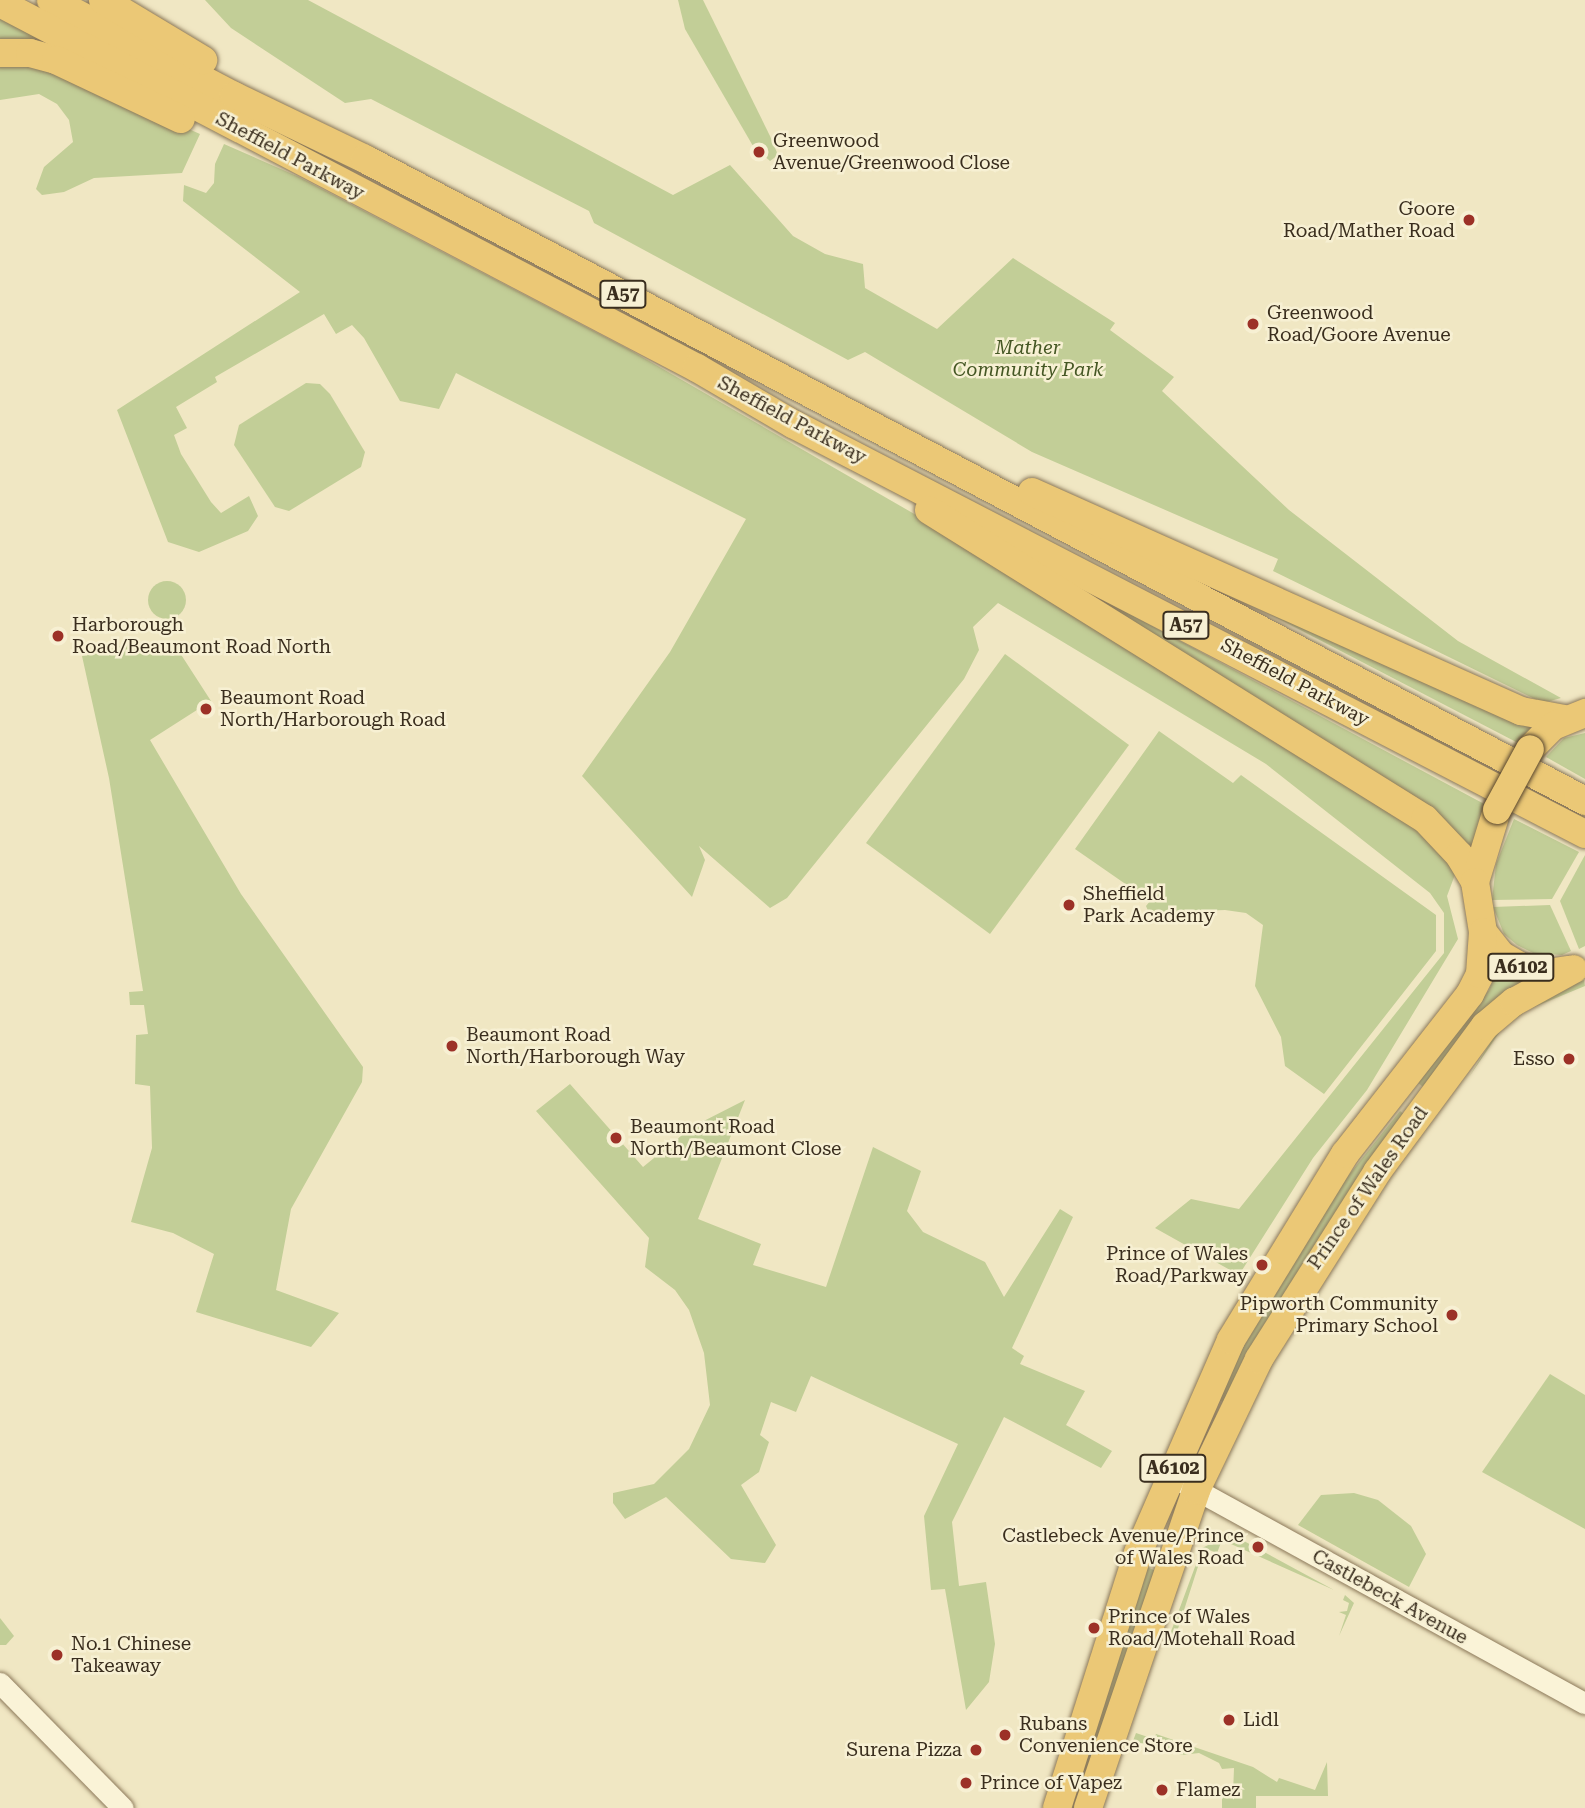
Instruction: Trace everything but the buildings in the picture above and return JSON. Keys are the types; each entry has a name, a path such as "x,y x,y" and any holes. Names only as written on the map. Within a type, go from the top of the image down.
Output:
{"highway":[{"name":"Sheffield Parkway","path":"51,0 234,96 365,159 1585,801"},
{"path":"103,0 365,159"},
{"name":"Sheffield Parkway","path":"0,3 697,368 793,424 1585,834"},
{"path":"0,53 30,53 56,60 256,154 327,175"},
{"path":"793,424 1425,819 1459,855 1475,882"},
{"path":"880,430 1067,506 1521,711 1575,716"},
{"name":"A6102","path":"1575,716 1530,749 1497,810 1475,882 1483,932 1501,955 1520,966 1547,972 1579,967"},
{"name":"Prince of Wales Road","path":"1057,1808 1138,1553 1231,1340 1345,1154 1469,994 1480,974 1483,932"},
{"name":"Prince of Wales Road","path":"1088,1808 1196,1490 1259,1359 1311,1270 1433,1094 1501,1011 1579,967"}],"street":[{"path":"1170,1476 1196,1490"},
{"name":"Castlebeck Avenue","path":"1196,1490 1585,1703"},
{"path":"0,1683 123,1808"}],"green space":[{"name":"Mather Community Park","path":"205,0 308,0 673,195 730,165 793,236 825,254 863,264 865,288 937,329 1013,258 1115,323 1110,330 1174,377 1162,391 1289,510 1458,641 1561,698 1543,703 1273,571 1278,559 1032,452 865,352 848,360 594,223 589,211 371,99 345,103 231,28"},
{"path":"678,0 703,0 778,155 770,161 753,146 685,29"},
{"path":"0,10 83,54 0,46"},
{"path":"0,59 64,74 200,134 182,173 94,178 64,192 42,195 36,189 44,167 73,142 69,120 57,104 39,94 0,100"},
{"path":"224,144 299,177 630,350 982,553 1424,826 1456,872 1447,896 1458,939 1367,1090 1313,1158 1239,1275 1155,1228 1191,1199 1239,1209 1444,953 1444,913 1430,893 1266,764 998,603 973,627 979,650 964,679 787,898 770,908 699,846 705,860 692,897 582,776 670,652 746,519 456,373 439,409 400,401 364,338 352,325 336,334 324,314 215,377 217,382 176,407 187,428 174,435 181,454 211,502 221,513 249,496 258,516 248,531 199,552 168,542 117,410 300,292 183,201 184,185 206,193 214,183 215,164"},
{"path":"306,383 320,384 330,394 365,452 361,467 289,511 275,507 234,445 239,425"},
{"path":"1173,564 1540,727 1520,744"},
{"path":"1061,577 1488,806 1473,856"},
{"path":"167,581 180,587 186,600 180,613 167,619 154,613 148,600 154,587"},
{"path":"137,642 163,643 180,653 211,701 150,740 241,894 363,1067 362,1082 291,1209 276,1290 339,1313 311,1347 196,1312 214,1254 173,1233 131,1222 152,1148 150,1086 135,1084 136,1035 148,1034 144,1005 130,1005 129,992 143,991 109,778 82,656"},
{"path":"1005,654 1129,745 990,934 866,843"},
{"path":"1159,731 1233,783 1241,775 1436,915 1436,951 1324,1094 1285,1066 1281,1037 1255,986 1263,925 1246,913 1225,910 1149,913 1146,906 1150,901 1075,849"},
{"path":"1585,733 1585,779 1546,757 1564,738"},
{"path":"1514,819 1579,852 1552,899 1492,900 1496,864"},
{"path":"1585,855 1585,946 1579,949 1560,901"},
{"path":"1550,905 1571,951 1562,955 1533,953 1517,945 1504,934 1493,907"},
{"path":"1500,962 1530,977 1426,1089 1418,1083 1489,990"},
{"path":"1584,980 1585,986 1527,1010 1501,1030 1469,1077 1492,1040 1500,1030 1513,1017 1546,996"},
{"path":"570,1084 643,1167 692,1127 745,1100 698,1219 761,1244 753,1265 826,1287 873,1147 921,1171 907,1211 923,1232 985,1262 1004,1297 1060,1209 1073,1217 1012,1348 1024,1356 1020,1364 1085,1391 1066,1425 1112,1451 1101,1468 1004,1417 952,1522 959,1586 986,1582 995,1644 989,1682 966,1710 945,1589 931,1590 924,1516 958,1444 811,1376 796,1412 771,1402 760,1435 769,1442 759,1472 741,1485 776,1545 765,1563 731,1559 666,1497 625,1519 613,1503 613,1493 654,1484 689,1449 710,1405 704,1353 689,1310 675,1290 645,1267 649,1238 536,1111"},
{"path":"1400,1111 1405,1115 1226,1403 1212,1397 1332,1196"},
{"path":"1550,1374 1585,1395 1585,1529 1482,1472"},
{"path":"1354,1493 1378,1500 1411,1526 1426,1554 1409,1587 1298,1525 1321,1495"},
{"path":"1231,1534 1334,1590 1222,1540 1217,1553 1204,1548 1175,1638 1169,1637 1202,1548"},
{"path":"1142,1565 1156,1571 1078,1808 1063,1808"},
{"path":"1345,1595 1354,1603 1339,1636 1346,1615 1339,1612 1347,1611 1349,1603 1343,1600"},
{"path":"0,1618 14,1636 6,1645 0,1645"},
{"path":"1136,1733 1154,1739 1156,1734 1253,1767 1277,1782 1279,1778 1315,1790 1327,1762 1328,1796 1256,1796 1256,1808 1222,1808 1222,1795 1233,1794 1234,1768 1222,1769 1219,1763 1199,1753 1182,1755 1133,1741"}],"place":[{"name":"Greenwood Avenue/Greenwood Close","path":"759,152"},
{"name":"Goore Road/Mather Road","path":"1469,220"},
{"name":"Greenwood Road/Goore Avenue","path":"1253,324"},
{"name":"Harborough Road/Beaumont Road North","path":"58,636"},
{"name":"Beaumont Road North/Harborough Road","path":"206,709"},
{"name":"Sheffield Park Academy","path":"1069,905"},
{"name":"Beaumont Road North/Harborough Way","path":"452,1046"},
{"name":"Esso","path":"1569,1059"},
{"name":"Beaumont Road North/Beaumont Close","path":"616,1138"},
{"name":"Prince of Wales Road/Parkway","path":"1262,1265"},
{"name":"Pipworth Community Primary School","path":"1452,1315"},
{"name":"Castlebeck Avenue/Prince of Wales Road","path":"1258,1547"},
{"name":"Prince of Wales Road/Motehall Road","path":"1094,1628"},
{"name":"No.1 Chinese Takeaway","path":"57,1655"},
{"name":"Lidl","path":"1229,1720"},
{"name":"Rubans Convenience Store","path":"1005,1735"},
{"name":"Surena Pizza","path":"976,1750"},
{"name":"Prince of Vapez","path":"966,1783"},
{"name":"Flamez","path":"1162,1790"}]}
